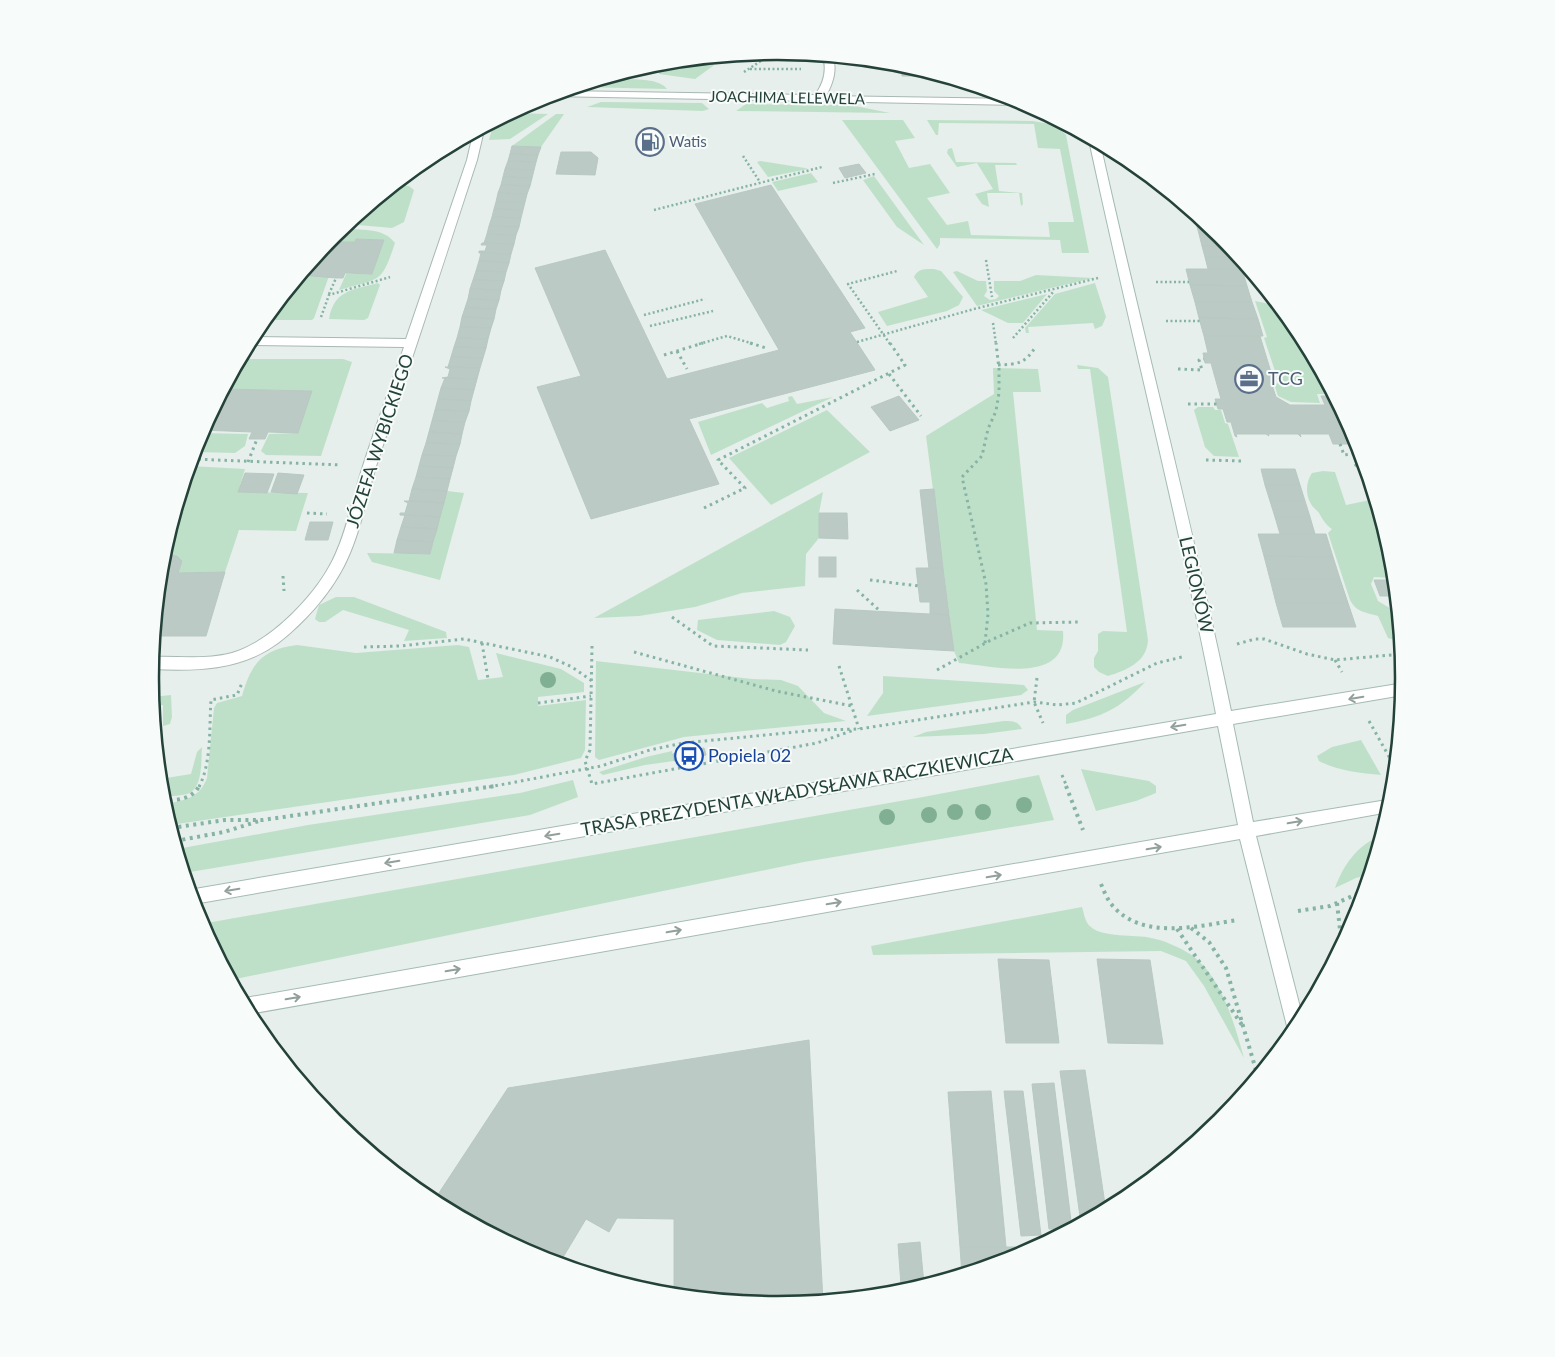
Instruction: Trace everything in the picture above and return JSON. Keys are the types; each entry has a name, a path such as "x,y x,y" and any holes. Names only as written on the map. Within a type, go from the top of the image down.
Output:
{"street":[{"path":"818,99 824,92 830,74 829,62"},
{"name":"JOACHIMA LELEWELA","path":"575,94 1000,102"},
{"path":"412,343 478,138"},
{"name":"LEGIONÓW","path":"1096,148 1121,263 1144,352 1226,719 1247,831 1266,916 1294,1019"},
{"name":"JÓZEFA WYBICKIEGO","path":"159,663 199,664 248,654 272,640 281,632 332,576 343,554 369,466 412,343 259,341"},
{"name":"TRASA PREZYDENTA WŁADYSŁAWA RACZKIEWICZA","path":"199,896 1396,691"},
{"path":"252,1005 1382,807"}],"path":[{"path":"741,74 762,60"},
{"path":"750,69 801,69"},
{"path":"744,156 760,182"},
{"path":"654,210 822,167"},
{"path":"833,183 875,174"},
{"path":"986,260 992,297"},
{"path":"704,508 745,488 718,460 905,365 848,284 897,271"},
{"path":"329,295 390,277"},
{"path":"319,325 336,278"},
{"path":"857,342 974,309 1101,278"},
{"path":"1156,282 1190,282"},
{"path":"1013,338 1055,290"},
{"path":"644,315 705,298"},
{"path":"650,326 713,311"},
{"path":"1166,321 1200,321"},
{"path":"985,643 987,628 986,590 962,477 982,456 988,429 996,411 999,393 993,323"},
{"path":"664,355 727,336 766,348"},
{"path":"998,365 1022,363 1028,360 1036,346"},
{"path":"677,351 687,369"},
{"path":"1178,369 1202,370 1199,360 1204,359"},
{"path":"888,374 921,416"},
{"path":"1188,404 1217,404"},
{"path":"248,462 257,439"},
{"path":"1340,444 1344,456 1354,454"},
{"path":"200,459 324,465"},
{"path":"1206,460 1242,461"},
{"path":"1355,464 1359,469"},
{"path":"870,580 918,586"},
{"path":"857,590 880,611"},
{"path":"672,617 714,646 808,650"},
{"path":"937,670 985,643 1030,622 1081,622"},
{"path":"364,647 401,646 464,639 550,657 592,681"},
{"path":"1255,639 1275,642 1307,654 1335,660 1395,655"},
{"path":"482,643 488,679"},
{"path":"592,646 590,750 585,761 592,784 817,743 859,729"},
{"path":"634,652 776,691 852,706"},
{"path":"177,827 225,820 263,820 490,787 587,767 601,766 650,750 683,742 817,730 859,729 1034,702 1058,705 1076,704 1157,663"},
{"path":"839,666 859,729"},
{"path":"171,799 191,796 197,791 204,777 211,700 237,695 243,676"},
{"path":"1037,678 1034,702 1043,724"},
{"path":"538,703 591,696"},
{"path":"1376,734 1391,760"},
{"path":"1060,770 1079,819"},
{"path":"180,840 224,832 263,820"},
{"path":"1292,912 1330,906 1357,894"},
{"path":"1106,900 1119,913 1137,925 1177,929 1246,919"},
{"path":"1337,903 1340,934"},
{"path":"1191,927 1209,942 1226,968 1256,1070"},
{"path":"1177,929 1244,1027"}],"green space":[{"path":"714,63 695,79 659,74 659,72"},
{"path":"627,79 655,82 667,89 597,87"},
{"path":"601,102 702,103 709,109 703,111 587,107"},
{"path":"746,104 850,105 890,113 736,111"},
{"path":"527,113 548,114 510,139 489,140 492,131"},
{"path":"556,114 564,114 541,147 512,146"},
{"path":"842,120 903,120 915,138 895,141 909,168 930,164 950,193 927,198 947,225 968,221 971,235 1050,237 1048,222 1074,222 1060,149 1038,148 1034,124 939,123 938,135 936,135 927,120 1033,121 1052,124 1066,135 1089,253 1062,253 1060,240 940,238 940,244 937,249"},
{"path":"952,148 956,162 1016,163 1017,165 995,165 999,191 1022,193 1023,204 1021,206 1019,193 987,193 989,207 982,204 975,194 993,189 977,163 957,167 947,153 948,149"},
{"path":"757,162 808,169 768,177"},
{"path":"811,173 818,182 778,191 772,182"},
{"path":"874,176 924,245 897,227 863,180"},
{"path":"409,186 414,190 404,222 392,228 357,225 401,188"},
{"path":"352,230 378,232 384,234 395,243 386,266 377,278 363,284 339,290 346,274 372,274 384,240 356,239 355,242 339,242"},
{"path":"925,269 941,271 963,297 959,305 947,311 887,326 878,312 928,297 914,277"},
{"path":"957,271 978,281 986,281 987,291 984,296 990,300 996,299 999,296 994,291 994,281 1020,281 1036,275 1093,278 977,306 953,272"},
{"path":"309,275 329,276 314,318 312,320 274,320"},
{"path":"378,283 380,285 368,318 364,320 329,319 335,302 340,296 346,292"},
{"path":"1095,283 1106,317 1102,326 1095,329 1093,323 1028,327 1029,333 1026,333 1025,328 1055,294"},
{"path":"1047,294 1023,323 1008,323 981,310"},
{"path":"1255,301 1269,304 1292,335 1326,394 1317,394 1320,403 1291,402 1278,396 1274,384 1279,383 1264,338 1267,337"},
{"path":"248,359 343,359 352,362 321,456 266,455 261,451 269,434 298,433 312,391 231,389"},
{"path":"1077,365 1098,368 1108,377 1148,640 1144,654 1135,664 1108,676 1099,672 1094,667 1094,658 1098,651 1098,634 1103,631 1127,632 1090,369 1078,369"},
{"path":"993,368 1038,369 1041,392 1013,392 1037,630 1063,631 1061,648 1054,659 1041,666 1008,668 959,663 954,651 926,436 994,394"},
{"path":"792,396 797,404 833,397 711,455 698,422 762,403 767,408 789,401 788,397"},
{"path":"1198,407 1213,407 1215,410 1221,410 1225,423 1228,424 1239,457 1214,456 1205,447 1194,410"},
{"path":"827,410 870,452 771,505 729,458"},
{"path":"210,433 248,434 245,446 235,453 202,452"},
{"path":"197,466 245,469 238,492 308,493 296,531 239,530 225,572 178,573 182,561 177,556 172,556 180,518"},
{"path":"1323,471 1335,472 1346,505 1369,500 1387,578 1374,577 1371,584 1378,601 1392,609 1395,640 1388,638 1378,616 1359,610 1350,600 1328,533 1332,529 1326,524 1309,500 1307,484 1312,473"},
{"path":"447,491 464,493 440,580 372,562 367,553 430,554"},
{"path":"823,492 819,513 819,538 806,554 805,586 742,593 695,607 639,616 594,618"},
{"path":"336,597 354,597 446,632 447,638 404,641 409,630 343,610 325,622 319,622 315,619 319,605"},
{"path":"774,611 790,617 795,626 786,642 780,645 717,640 697,630 698,620"},
{"path":"297,645 356,653 458,645 469,647 478,680 503,677 496,653 561,669 584,683 584,692 538,697 538,706 586,700 585,750 581,758 514,775 177,824 172,803 195,795 200,791 207,778 214,708 217,703 242,696 249,675 260,660 267,654 285,647"},
{"path":"596,661 752,679 781,680 798,686 824,713 846,721 684,737 599,760 595,757"},
{"path":"883,676 1024,685 1028,690 1021,695 867,716 883,693"},
{"path":"1145,682 1127,699 1110,710 1090,719 1066,724 1066,715 1073,710"},
{"path":"171,695 172,717 170,724 163,726 163,705 160,705 159,696"},
{"path":"1004,721 1015,722 1022,729 984,734 913,737 926,732"},
{"path":"1361,740 1381,775 1341,769 1319,761 1317,756 1332,747"},
{"path":"202,747 199,778 194,789 187,794 170,796 167,778 191,774 197,752"},
{"path":"672,751 674,761 645,765 603,775 599,772 646,757"},
{"path":"1081,769 1149,781 1156,786 1156,793 1136,801 1096,811"},
{"path":"1039,775 1054,820 804,862 237,979 209,923"},
{"path":"573,780 578,797 530,815 190,872 183,848 308,825 520,793"},
{"path":"1375,838 1363,876 1335,888 1342,872 1353,856"},
{"path":"1082,907 1087,923 1096,930 1103,933 1161,940 1186,951 1201,963 1219,987 1236,1030 1244,1058 1204,986 1186,961 1161,951 873,955 871,946"}],"building":[{"path":"902,73 916,76 902,76"},
{"path":"512,146 541,147 538,155 510,154"},
{"path":"561,152 591,152 598,158 595,175 556,174"},
{"path":"510,154 538,155 536,162 508,161"},
{"path":"508,161 536,162 534,170 505,169"},
{"path":"859,164 866,173 845,178 839,168"},
{"path":"505,169 534,170 532,178 503,177"},
{"path":"503,177 532,178 530,186 501,185"},
{"path":"501,185 530,186 527,194 498,193"},
{"path":"771,185 865,328 850,332 875,370 689,419 719,484 591,519 537,387 581,376 535,268 605,250 667,379 779,350 695,204"},
{"path":"498,193 527,194 525,202 496,202"},
{"path":"496,202 525,202 523,210 494,209"},
{"path":"494,209 523,210 521,218 492,217"},
{"path":"492,217 521,218 519,227 489,226"},
{"path":"1196,223 1208,234 1199,234"},
{"path":"489,226 519,227 516,235 487,234"},
{"path":"487,234 516,235 514,244 484,243"},
{"path":"1199,234 1208,234 1220,246 1202,246"},
{"path":"356,239 384,240 372,274 345,273 343,278 308,276 339,242 355,242"},
{"path":"482,243 514,244 511,254 479,253 479,251 485,251 487,245 481,245"},
{"path":"1202,246 1220,246 1230,257 1205,257"},
{"path":"481,253 511,254 509,263 479,261"},
{"path":"1205,257 1230,257 1241,269 1208,269"},
{"path":"479,261 509,263 506,272 476,271"},
{"path":"1186,269 1241,269 1247,286 1190,285"},
{"path":"476,271 506,272 504,281 473,280"},
{"path":"473,280 504,281 501,290 470,289"},
{"path":"1190,285 1247,286 1252,302 1195,302"},
{"path":"470,289 501,290 499,300 468,299"},
{"path":"468,299 499,300 496,309 465,308"},
{"path":"1195,302 1252,302 1258,319 1199,318"},
{"path":"465,308 496,309 494,319 462,317"},
{"path":"462,317 494,319 491,328 460,327"},
{"path":"1199,318 1258,319 1263,336 1204,336"},
{"path":"460,327 491,328 488,339 457,338"},
{"path":"1204,336 1260,336 1274,382 1271,382 1276,397 1290,405 1325,405 1321,396 1327,396 1349,444 1333,444 1329,434 1300,434 1301,437 1298,434 1268,434 1269,436 1266,434 1236,434 1237,437 1235,436 1231,422 1227,422 1223,409 1218,409 1215,399 1221,399 1211,363 1205,363 1203,353 1208,353"},
{"path":"457,338 488,339 486,348 454,347"},
{"path":"454,347 486,348 483,358 451,357"},
{"path":"451,357 483,358 480,368 448,367"},
{"path":"445,367 480,368 477,379 442,378 448,377 450,369"},
{"path":"445,378 477,379 474,390 441,388"},
{"path":"441,388 474,390 471,401 438,399"},
{"path":"231,389 312,391 298,433 268,432 265,439 249,439 252,432 211,430"},
{"path":"899,396 919,420 890,431 871,407"},
{"path":"438,399 471,401 469,411 435,410"},
{"path":"435,410 469,411 465,422 432,421"},
{"path":"432,421 465,422 462,434 429,432"},
{"path":"429,432 462,434 460,444 426,443"},
{"path":"426,443 460,444 456,456 422,455"},
{"path":"422,455 456,456 453,468 419,466"},
{"path":"419,466 453,468 450,479 416,477"},
{"path":"1261,469 1295,469 1300,485 1265,485"},
{"path":"245,473 274,474 267,493 238,492"},
{"path":"278,473 304,475 297,494 271,492"},
{"path":"416,477 450,479 447,491 412,489"},
{"path":"1265,485 1300,485 1305,501 1270,501"},
{"path":"412,489 447,491 444,503 409,501"},
{"path":"934,489 943,568 929,569 920,490"},
{"path":"404,501 444,503 440,517 400,515 400,513 405,513 408,503"},
{"path":"1270,501 1305,501 1310,517 1275,517"},
{"path":"819,513 847,513 848,539 819,538"},
{"path":"405,515 440,517 437,529 401,527"},
{"path":"1275,517 1310,517 1315,534 1280,534"},
{"path":"310,522 333,522 328,540 305,540"},
{"path":"401,527 437,529 433,542 397,540"},
{"path":"1258,534 1326,534 1333,557 1264,556"},
{"path":"397,540 433,542 430,554 394,553"},
{"path":"172,556 177,556 182,561 178,573 225,572 206,636 160,636 164,598"},
{"path":"1264,556 1333,557 1340,579 1270,579"},
{"path":"819,557 836,557 836,577 819,577"},
{"path":"916,568 943,568 949,615 930,614 930,602 920,602"},
{"path":"1270,579 1340,579 1348,603 1276,603"},
{"path":"1374,580 1388,580 1391,596 1380,596"},
{"path":"1276,603 1348,603 1356,627 1283,627"},
{"path":"835,609 949,615 954,651 833,644"},
{"path":"704,748 706,755 674,761 673,754"},
{"path":"998,959 1049,960 1059,1043 1006,1043"},
{"path":"1097,959 1150,960 1163,1044 1108,1043"},
{"path":"809,1040 823,1296 737,1296 674,1288 674,1219 617,1218 609,1232 586,1219 563,1258 504,1233 437,1195 508,1088"},
{"path":"1085,1070 1105,1203 1080,1218 1060,1071"},
{"path":"1054,1083 1071,1222 1059,1229 1049,1229 1032,1084"},
{"path":"991,1091 1006,1247 960,1247 948,1092"},
{"path":"1004,1091 1023,1091 1041,1235 1021,1236"},
{"path":"920,1242 924,1279 901,1284 898,1244"},
{"path":"960,1247 1021,1247 976,1264 962,1269"}],"place":[{"name":"Watis","path":"650,142"},
{"name":"TCG","path":"1249,379"},
{"name":"Popiela 02","path":"689,756"}]}
